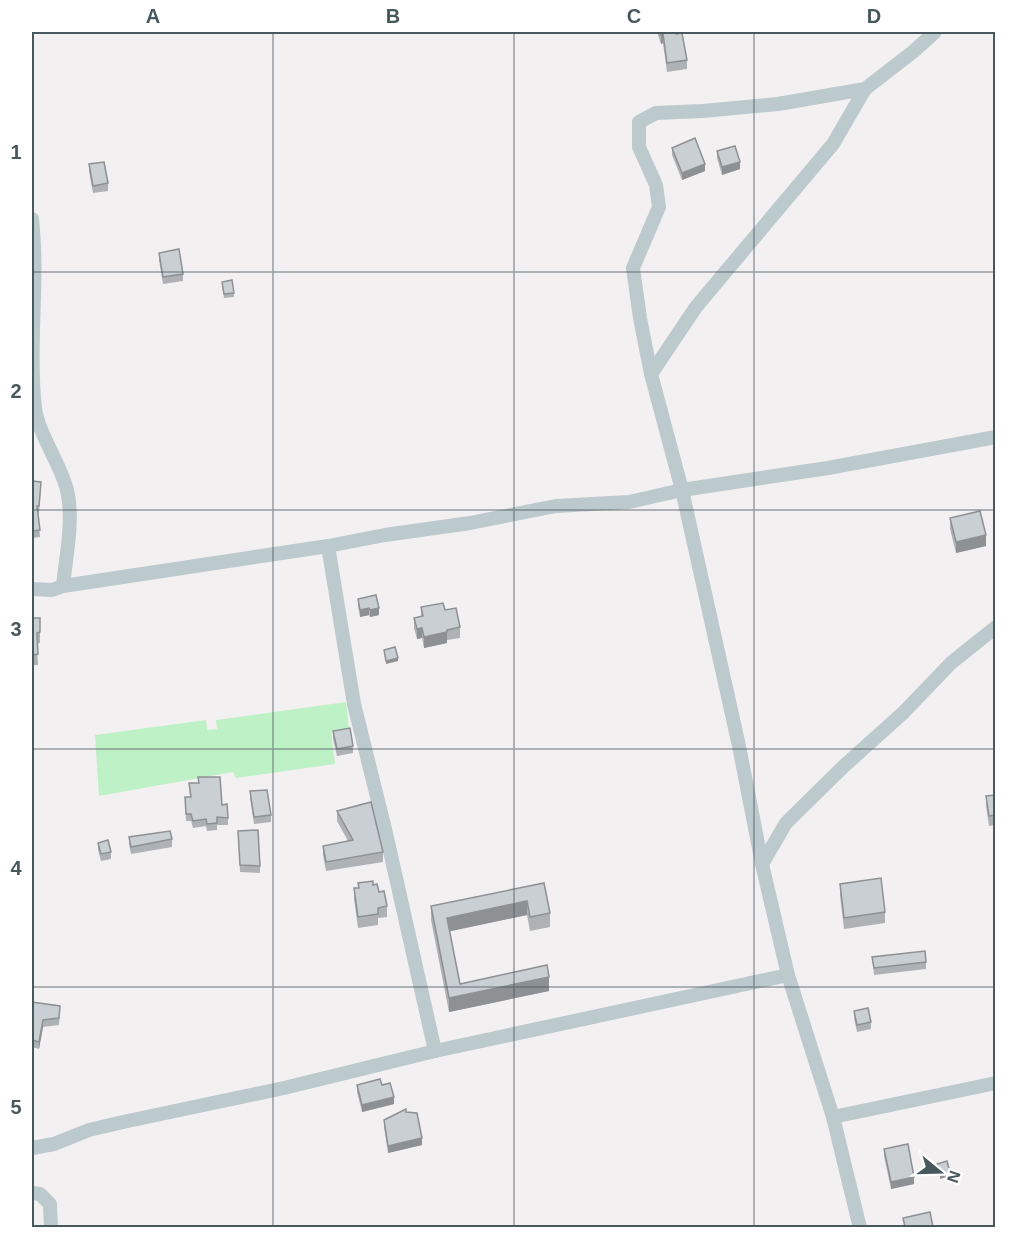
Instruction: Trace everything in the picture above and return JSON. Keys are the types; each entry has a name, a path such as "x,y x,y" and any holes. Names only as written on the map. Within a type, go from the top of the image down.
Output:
{"street":[{"path":"651,374 696,307 833,144 865,88 935,32"},
{"path":"860,1227 833,1117 789,975 762,864 739,746 682,490 651,374 639,318 633,268 659,207 656,185 639,147 639,122 656,113 778,104 865,88"},
{"path":"32,219 34,242 33,358 36,411 67,489 69,508 63,586"},
{"path":"32,589 52,590 63,586 470,523 556,506 629,502 682,490 828,468 996,437"},
{"path":"328,546 354,704 435,1051"},
{"path":"762,864 786,823 903,713 951,663 996,627"},
{"path":"32,1148 54,1144 89,1130 284,1088 435,1051 789,975"},
{"path":"833,1117 996,1083"},
{"path":"32,1193 40,1194 50,1204 51,1227"}],"green space":[{"path":"346,702 349,729 331,732 335,764 236,778 233,772 99,796 95,735 206,720 207,730 217,729 216,720"}],"building":[{"path":"660,32 682,33 687,60 667,63 663,34 661,35"},
{"path":"695,138 705,164 682,173 672,148"},
{"path":"735,146 740,162 722,167 717,151"},
{"path":"104,162 108,183 93,186 89,164"},
{"path":"179,249 183,274 163,277 159,253"},
{"path":"232,280 234,293 224,294 222,282"},
{"path":"32,481 41,482 39,506 37,506 40,530 32,531"},
{"path":"980,511 986,535 956,542 950,518"},
{"path":"376,595 379,608 360,610 358,599"},
{"path":"32,602 33,618 40,618 40,632 37,633 38,654 32,655"},
{"path":"443,603 445,610 456,608 460,627 424,637 422,628 417,629 414,618 423,616 421,607"},
{"path":"395,647 398,658 386,661 384,650"},
{"path":"350,728 353,746 337,749 333,731"},
{"path":"198,777 220,777 222,805 227,804 228,818 217,817 217,823 207,824 206,819 193,821 191,814 186,814 185,797 191,797 189,783 199,783"},
{"path":"267,790 271,815 254,817 250,791"},
{"path":"996,795 996,815 989,816 986,796"},
{"path":"371,802 383,852 326,862 323,846 353,840 337,811"},
{"path":"258,830 260,866 240,865 238,831"},
{"path":"170,831 172,839 131,847 129,837"},
{"path":"108,840 111,852 101,854 98,843"},
{"path":"881,878 885,912 844,918 840,884"},
{"path":"373,881 373,885 377,884 379,892 384,891 387,906 378,908 378,914 358,917 354,888 359,888 358,883"},
{"path":"544,883 550,913 530,917 527,901 447,918 460,984 547,965 549,977 449,998 431,906"},
{"path":"925,951 926,962 874,968 872,957"},
{"path":"32,1002 60,1006 59,1018 43,1020 39,1042 32,1040"},
{"path":"868,1008 871,1022 857,1025 854,1011"},
{"path":"380,1079 382,1085 390,1083 394,1097 362,1105 357,1085"},
{"path":"406,1109 406,1112 417,1113 422,1138 388,1146 384,1120"},
{"path":"908,1144 914,1177 891,1182 884,1149"},
{"path":"947,1161 950,1172 940,1175 937,1164"},
{"path":"930,1212 933,1227 905,1227 903,1218"}]}
